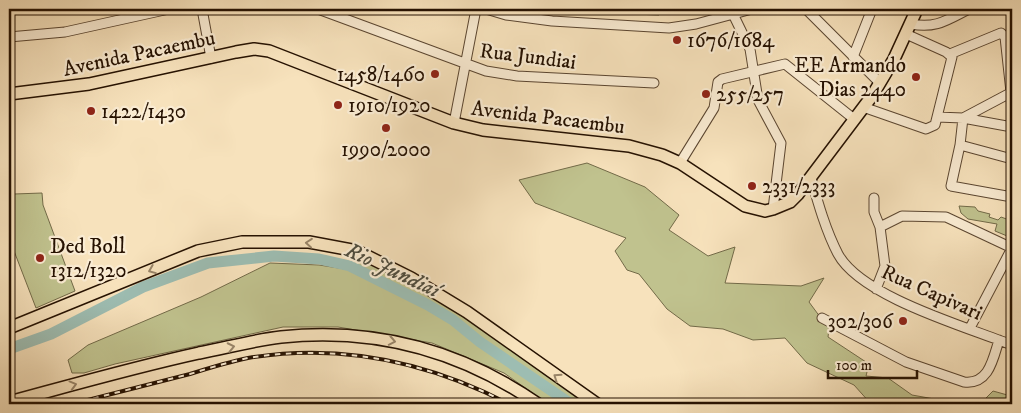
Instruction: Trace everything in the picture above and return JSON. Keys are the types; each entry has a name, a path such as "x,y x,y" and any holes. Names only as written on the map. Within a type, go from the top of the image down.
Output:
{"main road":[{"path":"773,209 790,202 811,178 863,107 880,83 917,9"},
{"name":"Avenida Pacaembu","path":"9,94 89,84 245,50 269,51 454,123 483,130 629,146 662,155 680,163 745,206 765,211 773,209"},
{"path":"9,328 198,251 242,242 319,243 357,251 434,291 597,404"},
{"path":"9,402 153,363 242,344 279,337 345,334 389,340 431,350 475,366 513,386 538,404"}],"street":[{"path":"9,37 65,32 168,9"},
{"path":"202,9 211,58"},
{"name":"Rua Jundiai","path":"318,9 466,65 517,76 654,82"},
{"path":"454,123 476,9"},
{"path":"486,9 552,21 669,28 696,24 752,9"},
{"path":"806,9 880,83"},
{"path":"853,56 872,9"},
{"path":"908,29 936,25 969,9"},
{"path":"733,14 748,42 758,100 781,143 773,209"},
{"path":"908,29 950,54"},
{"path":"950,54 1001,33 1005,37 1012,92 963,118"},
{"path":"863,107 926,130 935,124 951,64 950,54"},
{"path":"680,163 714,108 718,82 722,79 753,71 785,64 854,119"},
{"path":"937,117 963,118 1012,127"},
{"path":"963,118 960,145 951,186 1012,195"},
{"path":"960,145 1012,159"},
{"name":"Rua Capivari","path":"811,178 838,254 847,266 876,289 1012,345"},
{"path":"874,198 874,212 880,228 885,266 876,289"},
{"path":"880,228 902,216 946,217 1012,248 970,328"},
{"path":"822,318 906,362 964,382 973,383 983,379 992,364 999,340"}],"green space":[{"path":"558,9 660,9 659,15 559,11"},
{"path":"587,163 645,187 679,215 669,230 708,256 735,247 725,283 801,286 824,278 809,302 829,329 828,337 869,364 866,376 888,378 912,395 962,404 871,404 854,385 807,363 785,338 753,340 723,329 690,326 667,309 639,274 627,270 615,251 626,238 535,203 519,180"},
{"name":"Ded Boll 1312/1320","path":"13,189 14,194 42,193 43,205 75,291 36,308 9,238 9,190"},
{"path":"959,206 975,207 978,211 990,214 989,217 998,220 1001,217 1012,221 1012,238 995,231 997,224 968,219 961,213"},
{"path":"355,257 397,277 467,318 588,404 548,404 504,373 432,343 338,327 283,327 115,364 84,373 72,373 68,360 88,345 201,297 270,263 319,265 345,269"},
{"path":"993,391 1011,396 1000,404 962,404 981,403"}],"waterway":[{"name":"Rio Jundiaí","path":"9,349 51,334 143,287 208,263 274,256 319,259 350,266 428,305 453,320 480,342 571,404"}],"railway":[{"path":"72,404 248,358 316,353 349,355 415,367 478,389 509,404"}],"place":[{"name":"1676/1684","path":"677,40"},
{"name":"1458/1460","path":"435,74"},
{"name":"EE Armando Dias 2440","path":"916,77"},
{"name":"255/257","path":"706,94"},
{"name":"1910/1920","path":"338,105"},
{"name":"1422/1430","path":"91,111"},
{"name":"1990/2000","path":"386,128"},
{"name":"2331/2333","path":"752,186"},
{"name":"Ded Boll 1312/1320","path":"40,258"},
{"name":"302/306","path":"903,321"}]}
